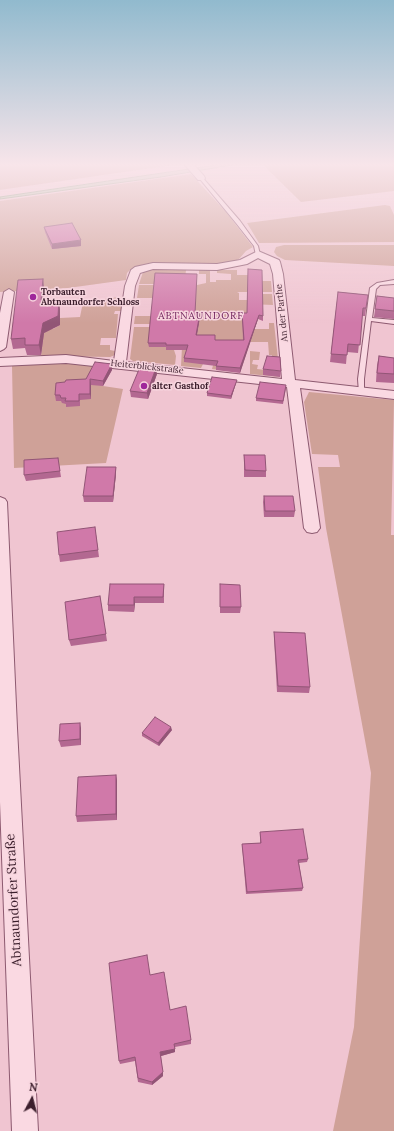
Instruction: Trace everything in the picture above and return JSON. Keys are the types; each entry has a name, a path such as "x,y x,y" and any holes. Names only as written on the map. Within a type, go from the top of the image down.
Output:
{"street":[{"path":"120,364 130,286 135,272 139,269 153,266 217,267 243,262 258,254"},
{"name":"An der Parthe","path":"258,254 275,262 278,274 291,384"},
{"path":"0,347 9,292"},
{"name":"Heiterblickstraße","path":"0,362 66,359 394,395"},
{"path":"291,384 312,528"},
{"name":"Abtnaundorfer Straße","path":"0,502 6,728 25,1131"}],"lane":[{"path":"234,218 256,246 258,254"},
{"path":"361,392 373,288 379,284 394,282"},
{"path":"369,319 394,322"}],"shaded area":[{"path":"0,218 230,218 253,247 246,251 239,259 232,262 213,264 159,263 141,265 127,273 126,280 68,288 0,292"},
{"path":"287,218 394,218 394,242 259,243 247,223"},
{"path":"284,245 394,245 394,266 285,260 277,256 274,252 276,247"},
{"path":"150,269 186,270 185,280 197,282 197,285 206,283 206,274 199,274 199,270 210,270 210,282 216,282 216,280 231,280 231,274 217,273 217,270 237,270 237,275 250,275 261,281 271,281 272,292 237,292 239,293 239,300 248,300 262,294 272,294 273,305 249,304 249,318 242,318 242,320 251,329 269,329 269,323 274,323 280,377 250,374 250,351 260,352 259,360 253,360 252,364 258,365 257,369 275,371 271,360 272,355 269,355 268,342 241,342 237,372 212,369 215,358 203,364 201,368 181,366 182,347 166,347 167,350 174,350 176,356 175,365 133,361 130,359 134,327 150,327 150,324 134,324 135,316 172,316 155,284 139,284 143,272"},
{"path":"139,285 154,285 153,298 137,298"},
{"path":"119,297 122,300 121,311 115,311 114,314 118,314 116,338 101,338 100,345 110,345 110,350 115,351 115,355 110,357 41,356 44,328 53,329 60,325 60,318 80,317 83,302"},
{"path":"63,363 97,366 103,386 123,389 106,463 14,468 12,366"},
{"path":"309,392 394,400 391,535 394,535 394,1131 333,1131 354,1027 371,773 326,528 318,467 340,467 338,455 312,454 304,402"}],"building":[{"path":"72,223 81,240 52,244 44,227"},
{"path":"248,269 262,270 263,316 259,315 240,368 216,366 218,361 184,358 188,345 148,343 155,273 197,274 195,313 200,313 196,335 215,335 215,340 244,340 242,313 247,313"},
{"path":"43,279 41,300 59,300 58,316 43,323 39,345 25,345 25,338 11,339 18,280"},
{"path":"338,292 368,295 366,308 363,308 360,345 348,344 347,355 331,354"},
{"path":"377,296 394,298 394,311 375,309"},
{"path":"267,356 280,357 281,371 263,369"},
{"path":"379,356 394,358 394,374 377,373"},
{"path":"95,362 112,364 103,381 90,379 90,394 79,394 79,401 65,401 66,398 61,398 60,395 55,395 56,383 65,382 66,380 86,379"},
{"name":"alter Gasthof","path":"140,367 156,368 147,393 130,391"},
{"path":"212,377 237,380 231,396 207,393"},
{"path":"260,382 286,385 283,401 256,398"},
{"path":"244,455 265,455 266,471 245,470"},
{"path":"58,458 60,471 24,475 24,460"},
{"path":"87,467 116,467 113,496 83,496"},
{"path":"264,496 293,496 295,511 265,511"},
{"path":"95,527 98,550 59,555 57,532"},
{"path":"110,584 164,584 163,597 134,597 134,605 108,605"},
{"path":"220,584 240,585 241,607 220,607"},
{"path":"100,596 106,634 69,640 65,602"},
{"path":"274,632 305,633 310,687 278,686"},
{"path":"155,717 171,727 158,743 142,733"},
{"path":"80,723 80,739 59,741 60,724"},
{"path":"116,775 116,814 76,816 78,777"},
{"path":"303,829 308,859 298,860 303,888 247,892 242,844 261,843 260,832"},
{"path":"147,955 150,975 164,972 170,1010 186,1006 191,1040 174,1044 175,1049 160,1052 163,1072 152,1082 138,1078 135,1057 119,1061 109,963"}],"place":[{"name":"Torbauten Abtnaundorfer Schloss","path":"33,297"},
{"name":"alter Gasthof","path":"144,386"}],"district":[{"name":"ABTNAUNDORF","path":"201,316"}]}
